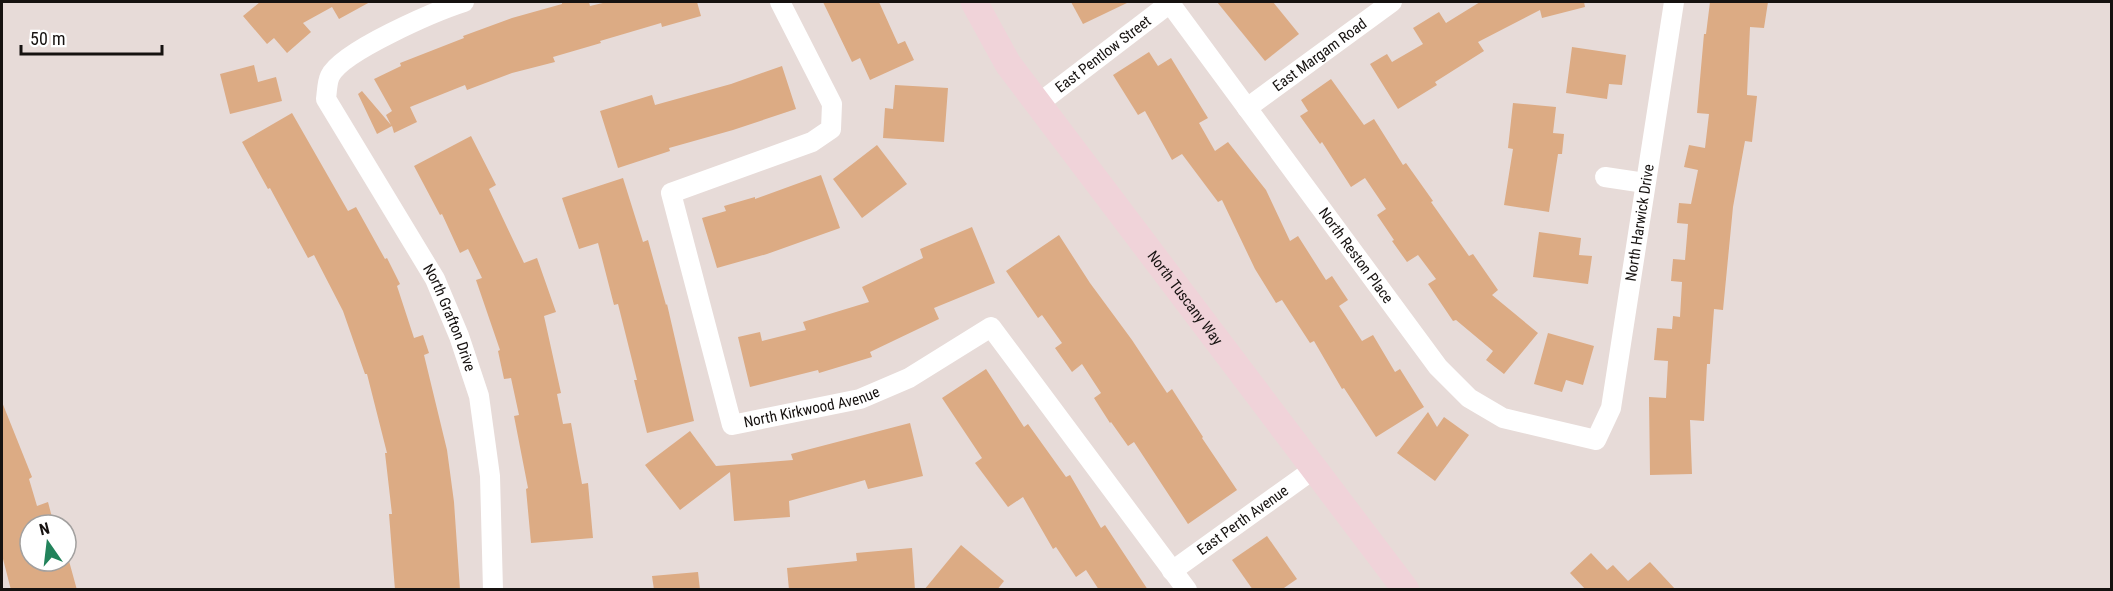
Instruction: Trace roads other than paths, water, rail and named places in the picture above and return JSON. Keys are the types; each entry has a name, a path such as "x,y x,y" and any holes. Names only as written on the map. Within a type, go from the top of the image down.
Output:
{"street":[{"name":"North Grafton Drive","path":"464,2 435,11 347,57 330,76 326,99 435,279 466,356 478,396 490,476 493,590"},
{"name":"North Kirkwood Avenue","path":"780,2 832,104 831,129 812,142 671,193 732,425 860,399 909,378 991,327 1187,590"},
{"name":"North Tuscany Way","path":"974,2 1008,64 1406,590"},
{"name":"East Pentlow Street","path":"1038,104 1169,2"},
{"name":"North Reston Place","path":"1169,2 1438,367 1469,398 1503,418 1596,440"},
{"name":"East Margam Road","path":"1247,108 1392,2"},
{"name":"North Harwick Drive","path":"1596,440 1611,408 1674,2"},
{"path":"1605,177 1645,183"},
{"name":"East Perth Avenue","path":"1172,571 1314,469"}]}
